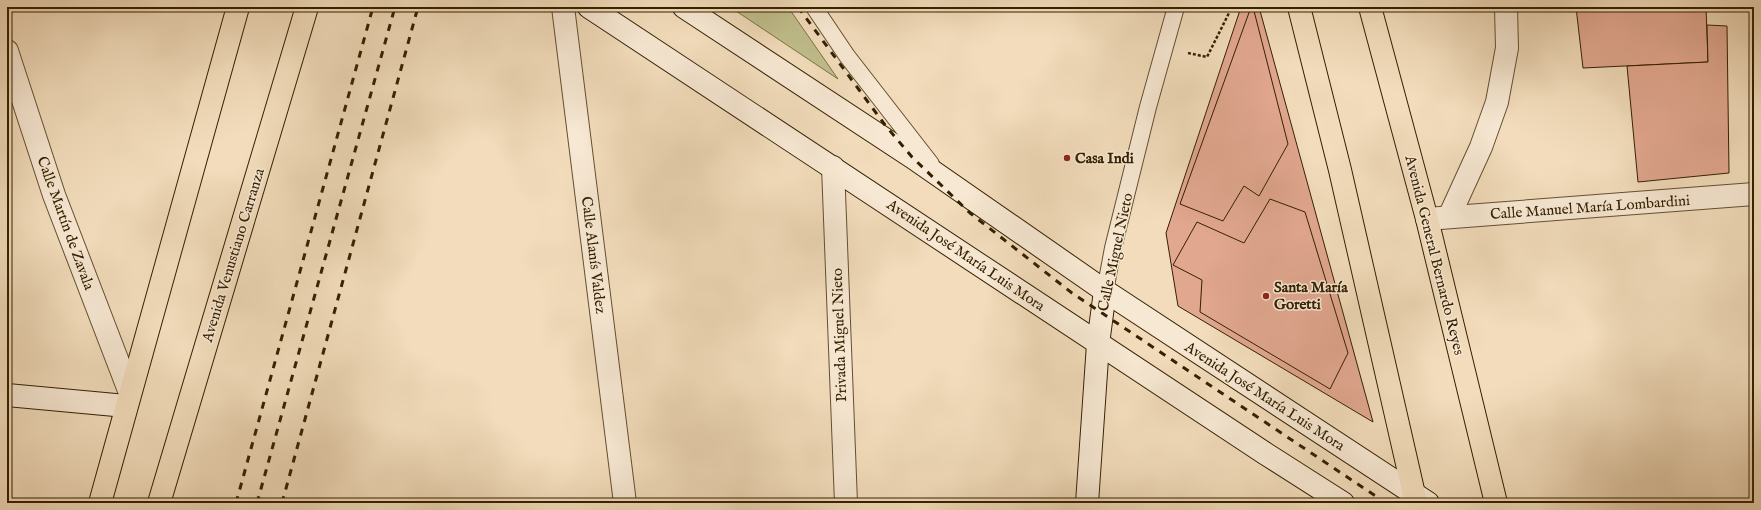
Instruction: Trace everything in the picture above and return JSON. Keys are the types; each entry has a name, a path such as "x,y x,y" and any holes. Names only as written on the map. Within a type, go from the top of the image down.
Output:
{"main road":[{"path":"100,503 238,7"},
{"name":"Avenida Venustiano Carranza","path":"159,503 307,7"},
{"path":"1299,7 1340,170 1419,500"},
{"name":"Avenida General Bernardo Reyes","path":"1370,7 1427,219 1496,503"}],"street":[{"name":"Calle Alanís Valdez","path":"563,7 625,503"},
{"name":"Avenida José María Luis Mora","path":"589,7 723,97 833,167 1098,344 1343,503"},
{"name":"Avenida José María Luis Mora","path":"684,7 942,178 1105,291 1258,390 1419,500"},
{"path":"1449,218 1481,148 1497,102 1507,48 1506,7"},
{"name":"Calle Martín de Zavala","path":"7,51 54,195 128,400"},
{"name":"Privada Miguel Nieto","path":"833,167 846,503"},
{"name":"Calle Manuel María Lombardini","path":"1427,219 1754,194"},
{"name":"Calle Miguel Nieto","path":"1087,503 1098,344 1105,291"},
{"path":"7,395 128,400"}],"lane":[{"path":"814,7 846,56 942,178"},
{"name":"Calle Miguel Nieto","path":"1105,291 1113,248 1148,107 1176,7"}],"path":[{"path":"1206,57 1232,7"},
{"path":"1420,7 1421,9 1425,7"}],"shaded area":[{"path":"730,7 788,7 838,79"}],"building":[{"path":"1241,7 1259,7 1373,422 1178,306 1166,233"},
{"path":"1251,7 1253,7 1288,144 1259,196 1244,186 1223,221 1180,204"},
{"path":"1576,7 1706,7 1708,62 1583,68"},
{"path":"1707,25 1727,26 1729,173 1638,182 1627,66 1708,62"},
{"name":"Santa María Goretti","path":"1270,199 1305,212 1348,353 1330,389 1200,312 1202,280 1173,265 1197,222 1244,243"}],"railway":[{"path":"236,503 373,7"},
{"path":"257,503 395,7"},
{"path":"282,503 418,7"},
{"path":"798,7 885,125 912,157 970,213 1072,293 1386,503"}],"place":[{"name":"Casa Indi","path":"1067,158"},
{"name":"Santa María Goretti","path":"1266,296"}]}
